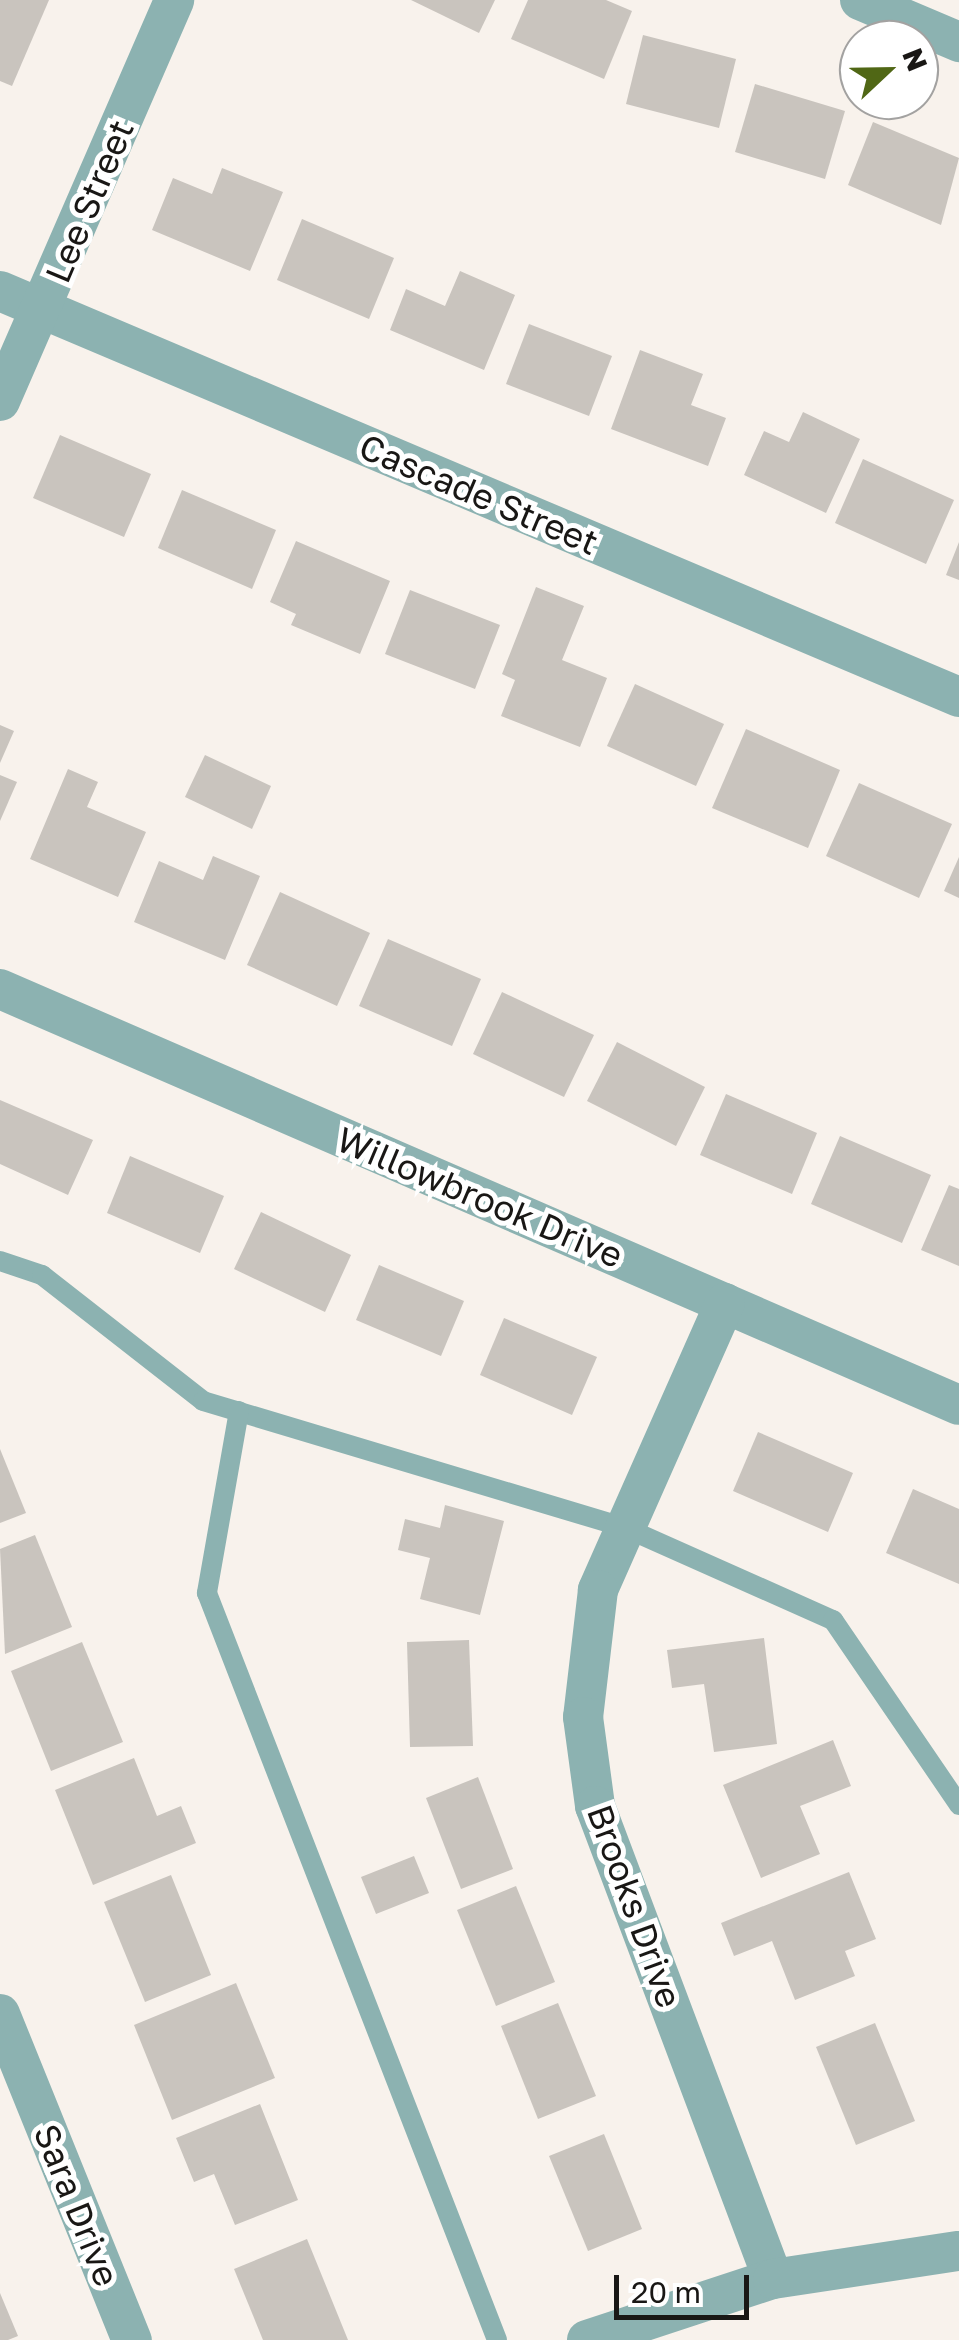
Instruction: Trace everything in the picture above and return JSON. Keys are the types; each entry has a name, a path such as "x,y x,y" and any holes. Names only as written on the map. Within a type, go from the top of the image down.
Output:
{"street":[{"name":"Lee Street","path":"0,401 174,0"},
{"path":"860,0 959,42"},
{"name":"Cascade Street","path":"0,291 959,697"},
{"name":"Willowbrook Drive","path":"0,989 959,1405"},
{"name":"Brooks Drive","path":"725,1304 598,1590 585,1669 596,1806 773,2279"},
{"name":"Sara Drive","path":"0,2014 132,2340"},
{"path":"587,2340 773,2279 959,2251"}],"lane":[{"path":"0,1262 42,1275 204,1401 626,1528 833,1620 959,1805"},
{"path":"239,1412 207,1594 497,2340"}],"building":[{"path":"0,0 49,0 12,86 0,81"},
{"path":"411,0 495,0 479,33"},
{"path":"528,0 606,0 632,11 604,79 511,39"},
{"path":"643,35 736,59 719,128 626,104"},
{"path":"755,84 839,109 839,120 842,120 825,179 735,152"},
{"path":"873,122 959,158 941,225 848,185"},
{"path":"222,168 283,192 250,271 152,230 173,178 212,194"},
{"path":"302,219 394,258 369,319 277,280"},
{"path":"460,271 515,295 484,370 390,330 406,289 445,306"},
{"path":"529,324 612,356 589,416 506,384"},
{"path":"640,350 703,374 691,405 726,418 708,466 611,429"},
{"path":"803,412 860,439 826,513 744,475 764,431 789,442"},
{"path":"60,435 151,474 124,537 33,498"},
{"path":"863,459 954,500 926,564 835,523"},
{"path":"182,490 276,530 252,589 158,548"},
{"path":"296,541 390,581 360,654 291,625 296,614 270,602"},
{"path":"959,542 959,580 946,575"},
{"path":"536,587 584,606 562,660 607,678 580,747 501,716 515,680 502,674"},
{"path":"410,590 500,625 475,689 385,654"},
{"path":"635,684 724,724 696,786 607,746"},
{"path":"0,725 14,731 0,763"},
{"path":"746,729 840,770 808,848 712,808"},
{"path":"205,755 271,786 252,829 185,797"},
{"path":"68,769 98,782 87,807 146,832 118,897 30,859"},
{"path":"0,775 17,782 0,821"},
{"path":"859,783 952,824 919,898 826,856"},
{"path":"213,856 260,876 225,960 134,922 159,861 203,880"},
{"path":"959,857 959,898 944,891"},
{"path":"280,892 370,933 337,1006 247,965"},
{"path":"388,939 481,979 452,1046 359,1006"},
{"path":"502,992 594,1035 564,1097 473,1054"},
{"path":"617,1042 705,1087 676,1146 587,1101"},
{"path":"726,1094 817,1133 792,1194 700,1155"},
{"path":"0,1100 93,1140 68,1195 0,1164"},
{"path":"840,1136 931,1175 902,1243 811,1204"},
{"path":"130,1156 224,1196 200,1253 107,1213"},
{"path":"949,1185 959,1189 959,1266 921,1250"},
{"path":"261,1212 351,1255 325,1312 234,1269"},
{"path":"379,1265 464,1301 441,1356 356,1320"},
{"path":"504,1318 597,1357 572,1415 480,1375"},
{"path":"758,1432 853,1473 828,1532 733,1491"},
{"path":"0,1449 26,1513 0,1523"},
{"path":"913,1489 959,1509 959,1584 886,1553"},
{"path":"445,1505 504,1521 480,1615 420,1599 430,1558 398,1550 405,1519 440,1528"},
{"path":"35,1535 72,1627 5,1654 0,1549"},
{"path":"764,1638 777,1744 714,1752 704,1684 672,1688 667,1650"},
{"path":"469,1640 473,1746 410,1747 407,1642"},
{"path":"82,1642 123,1742 51,1771 11,1671"},
{"path":"833,1740 851,1786 800,1806 820,1854 761,1878 723,1785"},
{"path":"134,1758 157,1816 181,1806 196,1843 93,1885 55,1790"},
{"path":"478,1777 513,1869 461,1889 426,1798"},
{"path":"414,1856 429,1893 376,1914 361,1877"},
{"path":"849,1872 876,1939 845,1951 855,1976 795,2000 772,1941 734,1956 721,1923"},
{"path":"171,1875 211,1975 145,2002 104,1902"},
{"path":"516,1886 555,1982 496,2006 457,1910"},
{"path":"236,1983 275,2078 172,2120 134,2025"},
{"path":"558,2003 596,2096 538,2119 501,2026"},
{"path":"875,2023 915,2121 856,2145 816,2047"},
{"path":"260,2104 298,2200 235,2225 214,2174 194,2182 176,2138"},
{"path":"604,2134 642,2229 588,2251 549,2156"},
{"path":"307,2239 348,2340 263,2340 234,2269"},
{"path":"0,2293 18,2336 8,2340 0,2340"}]}
